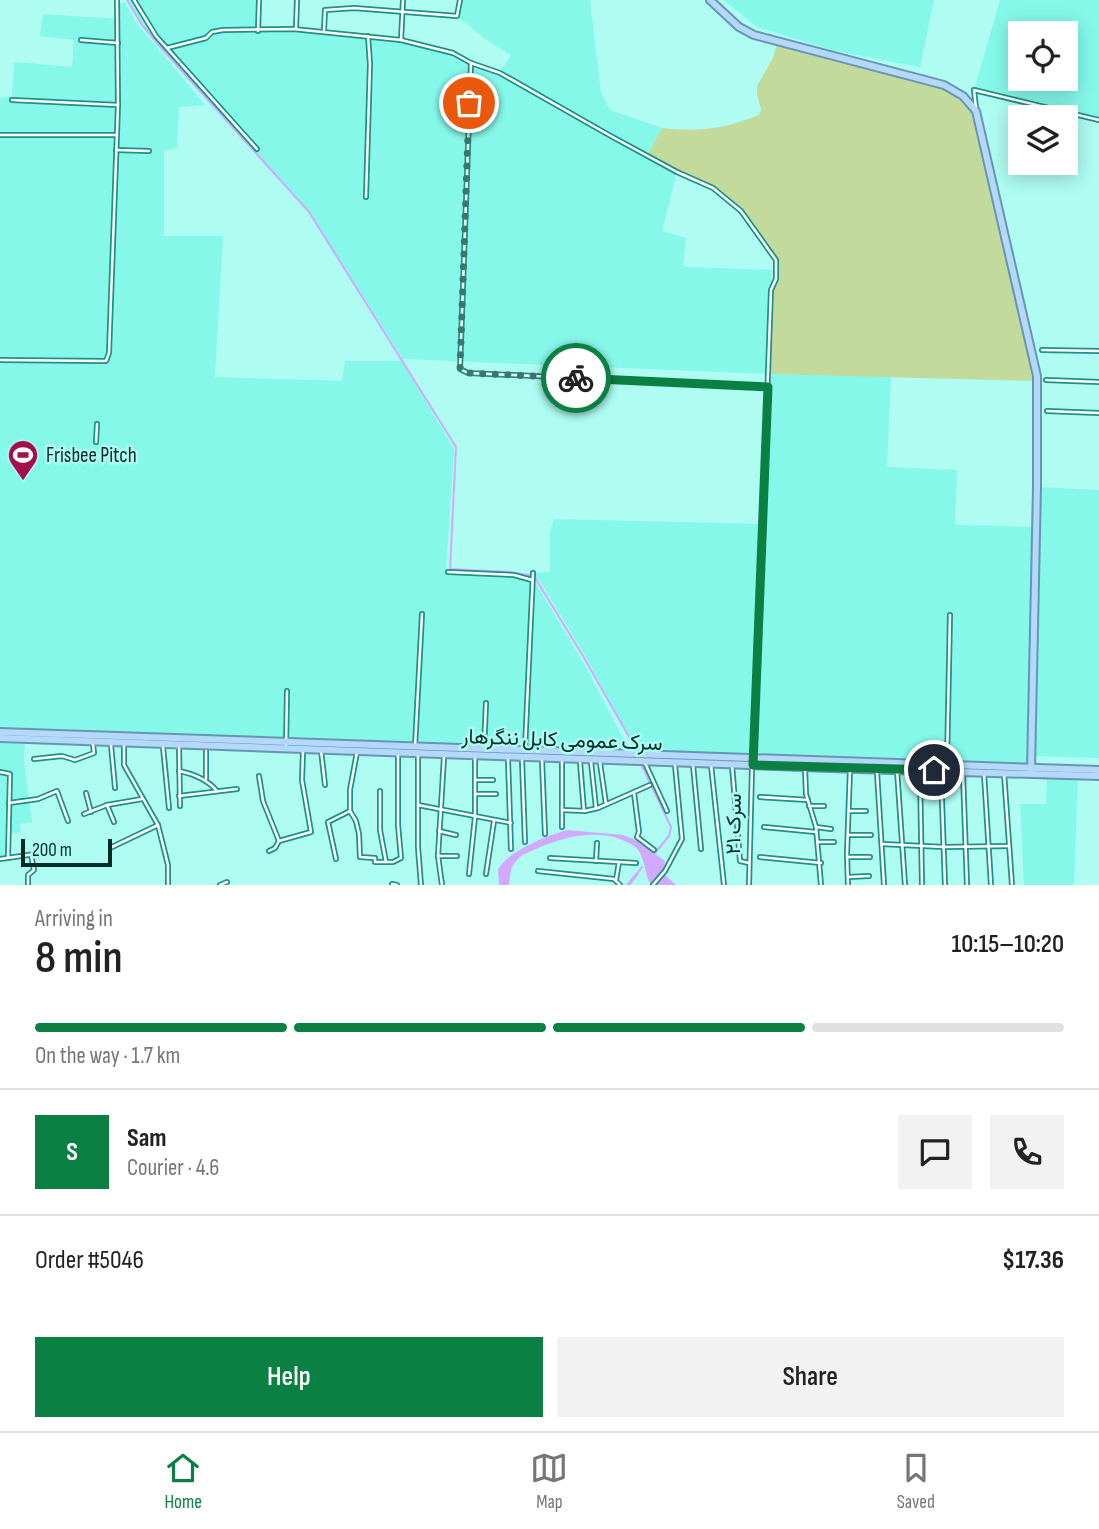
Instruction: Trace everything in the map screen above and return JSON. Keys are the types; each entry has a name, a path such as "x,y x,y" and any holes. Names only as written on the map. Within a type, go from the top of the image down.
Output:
{"highway":[{"path":"710,0 739,27 754,35 944,85 963,96 976,111 1037,376 1031,769 1099,770"},
{"name":"سرک عمومی کابل ننگرهار","path":"0,735 417,750 484,749 542,757 753,763 850,769 1031,769"},
{"name":"سرک عمومی کابل ننگرهار","path":"0,735 93,741 286,746 321,750 417,750 475,755 524,754 753,763 1031,769 1099,776"}],"street":[{"path":"0,360 106,361 110,353 118,105 117,0"},
{"path":"134,0 156,36 257,149"},
{"path":"258,31 259,0"},
{"path":"296,29 297,0"},
{"path":"401,40 402,0"},
{"path":"324,31 326,10 402,10 457,16 460,0"},
{"name":"سرک ۲۱","path":"167,48 206,38 212,32 223,30 296,29 401,40 453,53 471,63 500,73 620,141 713,188 741,211 776,260 776,279 771,290 749,885"},
{"path":"366,197 370,64 368,35"},
{"path":"81,40 118,43"},
{"path":"471,63 460,369 468,373 768,387"},
{"path":"976,111 974,90 1099,120"},
{"path":"12,100 118,105"},
{"path":"0,135 117,135"},
{"path":"116,150 149,151"},
{"path":"1042,350 1099,351"},
{"path":"1046,380 1099,382"},
{"path":"1047,411 1099,413"},
{"path":"96,442 97,424"},
{"path":"448,572 514,575 532,580"},
{"path":"525,842 524,754 533,573"},
{"path":"421,885 417,750 422,614"},
{"path":"946,885 945,768 950,615"},
{"path":"286,746 287,691"},
{"path":"484,749 486,703"},
{"path":"34,759 62,756 75,760 94,753 93,741"},
{"path":"111,741 115,788"},
{"path":"124,742 124,765 158,825 168,865 168,885"},
{"path":"163,743 169,808"},
{"path":"179,744 180,806"},
{"path":"269,851 275,848 279,841 311,832 302,780 303,749"},
{"path":"321,750 325,785"},
{"path":"205,780 206,751"},
{"path":"357,751 351,811 359,834 360,857 375,858 375,862 393,862 401,856 398,825 398,752"},
{"path":"442,885 438,856 445,753"},
{"path":"470,874 475,817 475,755"},
{"path":"508,756 511,849"},
{"path":"542,757 545,834"},
{"path":"562,758 562,827"},
{"path":"579,758 584,811"},
{"path":"591,759 596,808"},
{"path":"600,759 606,805"},
{"path":"643,760 667,811"},
{"path":"653,885 665,870 682,839 674,762"},
{"path":"693,762 701,849"},
{"path":"710,762 715,781 724,885"},
{"path":"732,763 740,860 749,863"},
{"path":"805,766 805,789 817,830 821,885"},
{"path":"848,885 850,769"},
{"path":"877,769 884,885"},
{"path":"897,769 905,885"},
{"path":"920,770 922,885"},
{"path":"178,771 205,780 217,791"},
{"path":"963,771 967,885"},
{"path":"984,771 991,885"},
{"path":"1004,771 1012,885"},
{"path":"0,772 9,772 8,858"},
{"path":"259,776 263,801 279,841"},
{"path":"475,780 493,780"},
{"path":"562,810 584,811 596,808 650,785"},
{"path":"179,796 237,789"},
{"path":"380,790 380,830 386,862"},
{"path":"9,803 38,799 57,791 68,821"},
{"path":"86,793 91,812"},
{"path":"634,793 639,832 637,837 654,850"},
{"path":"475,794 496,794"},
{"path":"760,797 808,800"},
{"path":"84,814 107,805 142,799"},
{"path":"107,805 114,822"},
{"path":"418,805 511,822"},
{"path":"809,806 824,806"},
{"path":"336,859 328,822 351,811"},
{"path":"849,811 866,811"},
{"path":"486,874 494,821"},
{"path":"112,847 158,825"},
{"path":"764,827 831,829"},
{"path":"439,831 457,835"},
{"path":"848,835 871,835"},
{"path":"818,842 834,842"},
{"path":"596,861 597,843"},
{"path":"882,844 965,848 1009,846"},
{"path":"0,859 56,851"},
{"path":"28,885 28,875 34,870 31,855"},
{"path":"438,856 457,856"},
{"path":"760,857 821,863"},
{"path":"847,857 870,857"},
{"path":"550,858 636,863"},
{"path":"616,880 619,862"},
{"path":"538,871 616,880 620,885"},
{"path":"848,877 869,876"},
{"path":"221,885 227,882"},
{"path":"392,884 397,885"}],"shaded area":[{"path":"127,0 259,0 258,31 293,29 400,40 453,53 471,63 500,72 511,55 485,39 457,16 460,0 590,0 601,93 610,110 662,128 648,154 677,172 662,231 686,238 683,267 772,270 769,373 891,377 887,467 957,470 955,525 1036,527 1037,487 1099,490 1099,758 1031,756 1031,767 640,755 584,654 533,573 550,572 550,531 554,519 764,524 768,374 403,359 309,212 163,50 142,25"},
{"path":"724,0 934,0 920,67 835,51 757,27"},
{"path":"1000,0 1099,0 1099,120 1078,115 1078,105 1036,105 974,90"},
{"path":"125,2 135,21 205,105 179,107 177,148 164,151 164,236 223,236 215,377 342,381 345,361 402,361 454,449 446,571 532,577 587,669 628,748 627,751 0,729 0,98 12,96 14,62 72,67 74,40 40,36 43,14 120,19 120,4"},
{"path":"777,43 944,85 963,96 976,111 1037,381 769,374 771,290 776,279 776,260 741,211 713,188 677,172 648,154 662,128 711,128 735,124 759,115 761,109 757,86 773,58"},
{"path":"0,738 25,738 24,762 32,822 20,824 21,832 8,834 8,858 0,859"},
{"path":"1047,775 1078,775 1074,885 1024,885 1020,804 1046,804"},
{"path":"567,830 623,835 636,840 665,861 663,873 676,885 651,885 638,849 634,846 612,836 587,835 563,839 525,854 513,866 509,885 499,885 498,870 509,857 539,840"}],"waterway":[{"path":"127,0 142,25 163,50 309,212 456,447 450,569 534,576 636,749"},
{"path":"641,764 671,827 669,836 655,853"},
{"path":"637,874 642,867"},
{"path":"628,885 637,874"}],"way so far":[{"path":"469,103 460,369 468,373 576,378"}],"place":[{"name":"Frisbee Pitch","path":"23,482"}],"route":[{"path":"576,378 768,387 753,765 934,770"}]}
